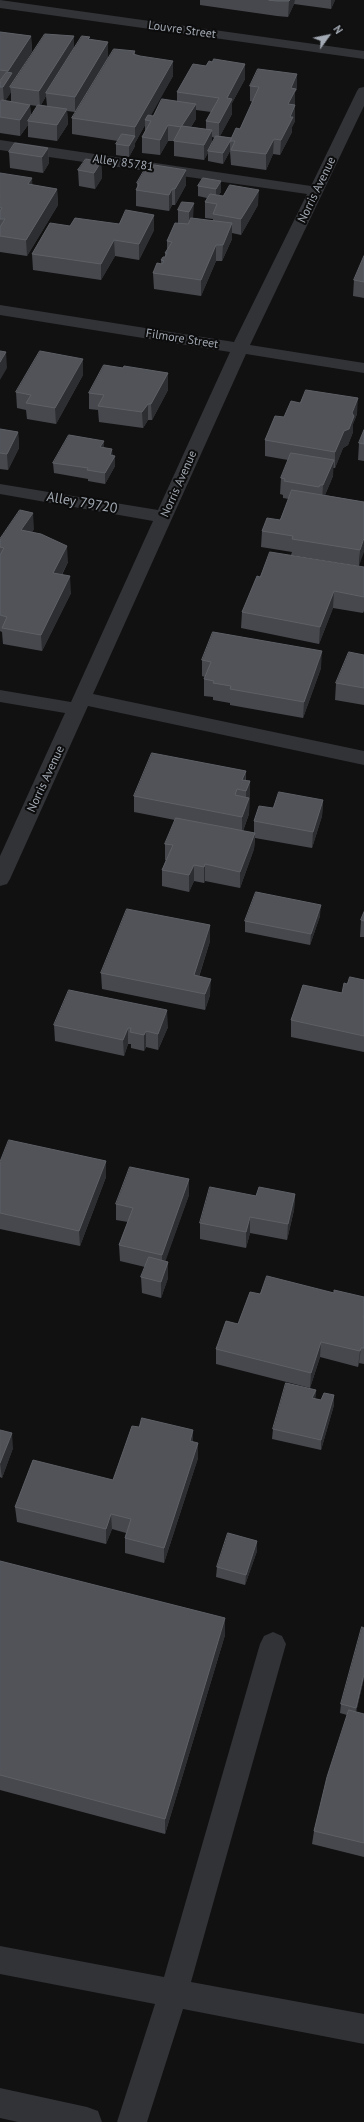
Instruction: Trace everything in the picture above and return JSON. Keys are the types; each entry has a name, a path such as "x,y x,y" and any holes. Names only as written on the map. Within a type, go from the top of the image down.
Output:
{"street":[{"name":"Louvre Street","path":"0,4 364,55"},
{"name":"Norris Avenue","path":"0,879 240,348 364,91"},
{"name":"Alley 85781","path":"0,145 316,191"},
{"name":"Filmore Street","path":"0,310 364,368"},
{"name":"Alley 79720","path":"0,490 164,517"},
{"path":"0,696 80,704 364,758"},
{"path":"132,2122 173,1994 273,1644"},
{"path":"0,1960 364,2029"},
{"path":"0,2103 87,2122"}],"building":[{"path":"269,0 290,0 277,1"},
{"path":"0,32 31,36 8,71 0,70"},
{"path":"45,34 74,36 39,91 10,87"},
{"path":"82,36 90,37 88,39 108,42 75,97 46,93"},
{"path":"114,49 135,51 133,54 173,61 135,127 72,118"},
{"path":"214,59 245,64 227,98 232,99 219,123 206,121 219,98 177,92 193,64 206,66 209,61 212,62"},
{"path":"258,69 297,74 291,88 296,89 288,104 295,105 290,117 293,117 281,140 274,139 266,154 231,150 235,141 230,141 236,128 240,129 259,87 250,86"},
{"path":"7,72 12,73 3,87 0,87 0,81"},
{"path":"162,99 196,104 181,127 168,125 160,140 142,137 151,121 145,120 148,115 153,116"},
{"path":"2,100 30,105 20,120 0,117 0,102"},
{"path":"38,105 67,109 57,125 28,121"},
{"path":"182,126 212,130 204,145 174,141"},
{"path":"122,134 135,136 129,146 116,144"},
{"path":"216,136 232,138 223,153 208,151"},
{"path":"15,143 48,148 42,157 9,152"},
{"path":"86,159 101,162 94,173 78,170"},
{"path":"148,164 186,170 175,189 172,189 169,195 136,190 139,184 137,183"},
{"path":"0,173 32,178 28,184 57,189 26,240 0,236 0,227 5,219 0,219 0,211 2,208 0,207"},
{"path":"203,178 221,181 216,189 198,186"},
{"path":"230,185 259,190 241,219 213,214 217,204 205,202 210,194 223,196"},
{"path":"182,202 194,203 189,212 178,210"},
{"path":"126,210 154,215 139,244 114,240 101,264 32,254 50,223 70,226 75,218 119,224"},
{"path":"191,218 232,223 223,245 216,245 201,280 153,273 157,263 162,264 164,261 161,260 165,257 167,253 165,253 172,242 167,241 175,223 188,224"},
{"path":"364,256 364,282 354,280"},
{"path":"0,351 6,352 0,362"},
{"path":"40,351 83,359 55,408 26,403 31,395 16,392"},
{"path":"104,365 123,368 124,366 168,373 151,404 148,404 142,412 98,406 104,395 89,393"},
{"path":"306,390 358,398 352,413 354,416 349,429 344,431 335,452 265,440 275,416 284,417 291,401 300,403"},
{"path":"0,429 18,432 7,454 0,453"},
{"path":"364,430 364,444 359,443"},
{"path":"69,435 104,441 100,447 112,449 110,455 115,456 105,473 87,470 88,468 53,463"},
{"path":"291,453 334,460 323,485 320,485 319,487 284,481 285,479 281,478"},
{"path":"292,490 364,502 364,538 360,550 292,539 293,536 262,531 267,518 280,520"},
{"path":"20,510 33,513 21,530 41,534 67,546 53,573 70,576 41,635 2,628 7,617 0,615 0,555 4,548 0,547 0,539"},
{"path":"270,552 364,567 364,597 334,591 320,627 242,612 257,576 260,577"},
{"path":"213,632 322,651 304,702 230,689 231,686 213,683 214,681 204,679 211,662 202,660"},
{"path":"349,652 364,655 364,688 336,683"},
{"path":"152,753 246,771 242,780 250,781 246,791 237,789 235,795 249,798 242,817 134,796"},
{"path":"279,792 323,800 313,832 254,821 259,806 273,808"},
{"path":"176,818 255,833 240,872 205,864 204,867 194,865 189,875 162,870 173,845 165,844"},
{"path":"256,892 321,905 311,934 245,921"},
{"path":"127,909 210,925 194,975 211,979 205,994 101,973"},
{"path":"364,912 364,921 361,920"},
{"path":"350,977 364,980 364,1036 291,1020 303,985 342,993 344,983 347,984"},
{"path":"69,990 167,1010 158,1034 146,1031 144,1035 130,1032 131,1028 128,1028 123,1040 54,1025"},
{"path":"9,1140 106,1161 79,1231 0,1213 0,1162"},
{"path":"130,1167 189,1179 162,1255 119,1245 133,1208 116,1204"},
{"path":"210,1187 256,1196 259,1187 295,1194 288,1224 250,1217 246,1232 200,1223"},
{"path":"149,1257 168,1262 161,1282 141,1277"},
{"path":"267,1276 334,1293 334,1290 364,1297 364,1348 361,1348 360,1351 321,1342 311,1373 216,1349 226,1321 238,1324 250,1292 260,1294"},
{"path":"286,1383 316,1390 312,1398 321,1400 324,1393 334,1395 321,1440 273,1429"},
{"path":"142,1418 193,1430 190,1441 198,1443 164,1548 125,1538 131,1519 111,1514 106,1529 15,1507 33,1460 113,1480 132,1426 139,1427"},
{"path":"0,1430 12,1433 0,1463"},
{"path":"228,1533 257,1541 246,1575 217,1567"},
{"path":"0,1561 225,1618 165,1819 0,1775"},
{"path":"362,1627 364,1628 364,1674 356,1708 341,1704"},
{"path":"349,1710 364,1714 364,1843 314,1831 327,1777"}]}
